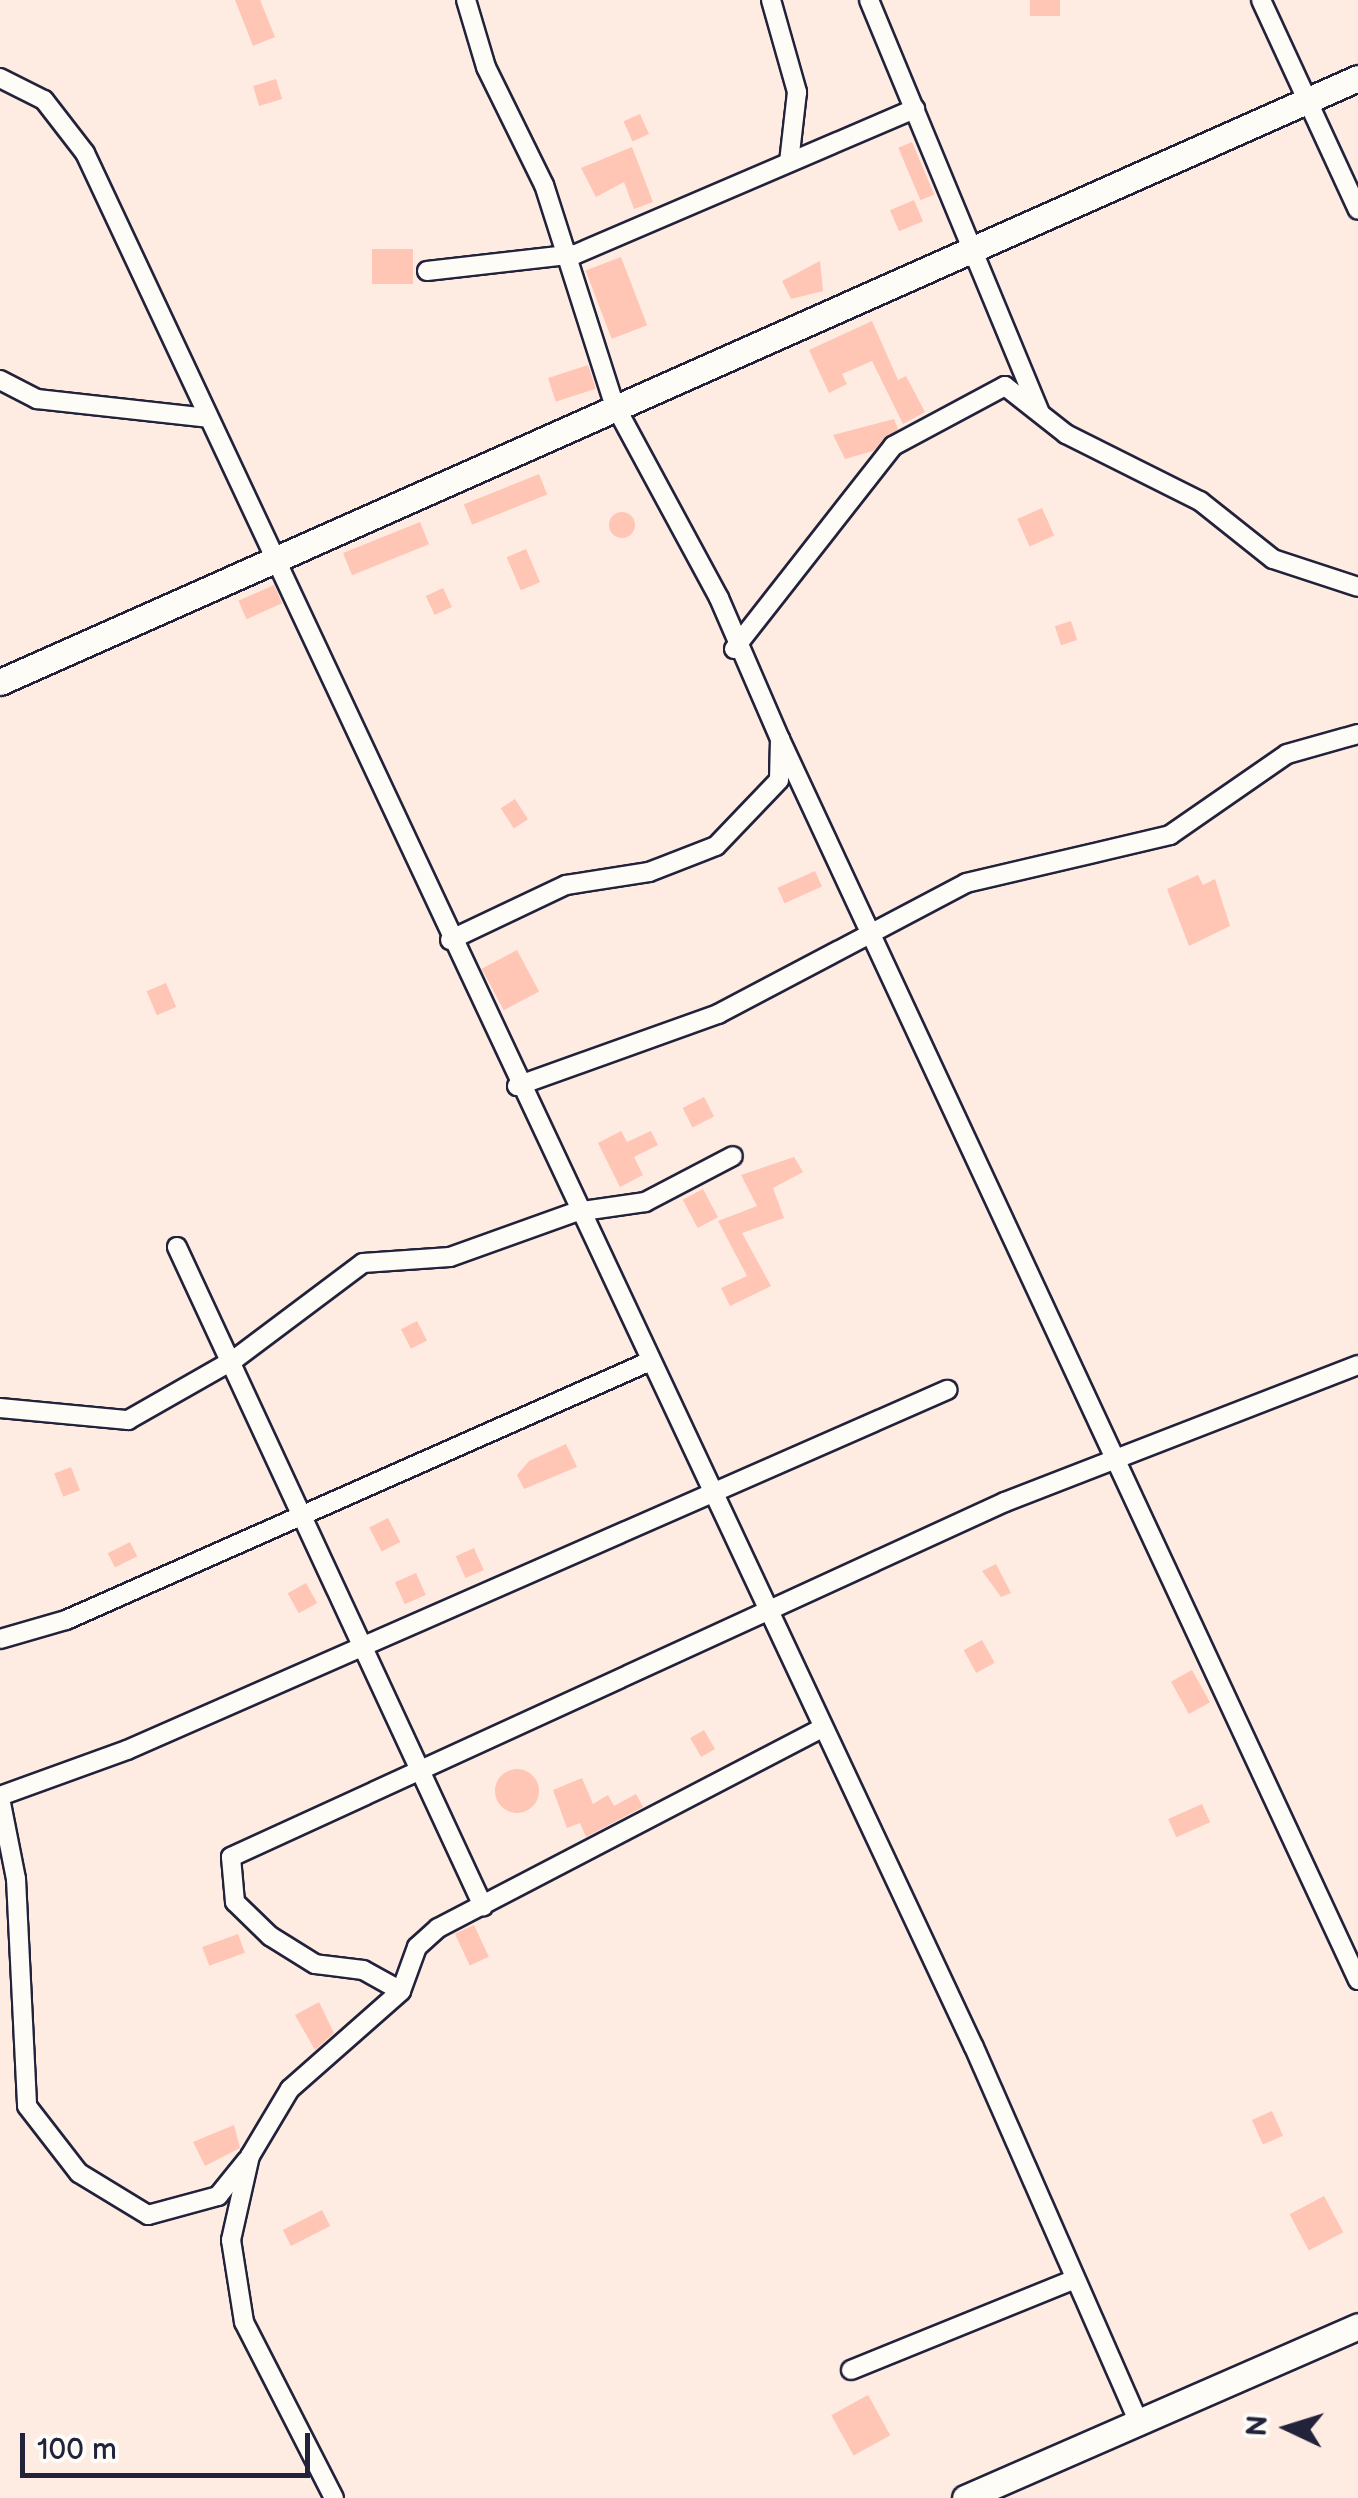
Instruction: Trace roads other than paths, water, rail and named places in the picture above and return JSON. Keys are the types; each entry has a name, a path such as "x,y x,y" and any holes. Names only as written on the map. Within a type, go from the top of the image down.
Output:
{"street":[{"path":"466,0 568,256 614,404 719,598 734,649 780,739 1358,1980"},
{"path":"771,0 798,92 789,162"},
{"path":"869,0 1042,418"},
{"path":"1261,0 1358,210"},
{"path":"0,78 44,100 85,153 1140,2422"},
{"path":"0,682 277,564 614,404 1358,78"},
{"path":"427,272 568,256 914,109"},
{"path":"0,380 36,399 208,418"},
{"path":"734,649 893,446 1004,386 1042,418 1200,502 1273,559 1358,588"},
{"path":"517,1086 682,1030 873,938 966,884 1170,834 1286,754 1358,734"},
{"path":"450,940 566,885 649,872 716,846 777,791 780,739"},
{"path":"0,1408 128,1420 235,1359 363,1263 450,1257 576,1212 645,1202 733,1156"},
{"path":"177,1247 235,1359 300,1516 483,1906"},
{"path":"0,1639 66,1620 646,1363"},
{"path":"401,1991 363,1970 315,1964 270,1936 236,1902 231,1857 767,1617 1005,1502 1118,1462 1358,1365"},
{"path":"821,1729 483,1906 416,1947 401,1991 290,2089 250,2156 218,2196 148,2215 79,2174 26,2106 16,1879 0,1797 360,1647 946,1390"},
{"path":"250,2156 231,2240 244,2322 334,2498"},
{"path":"851,2370 1076,2279"},
{"path":"965,2498 1358,2326"}]}
